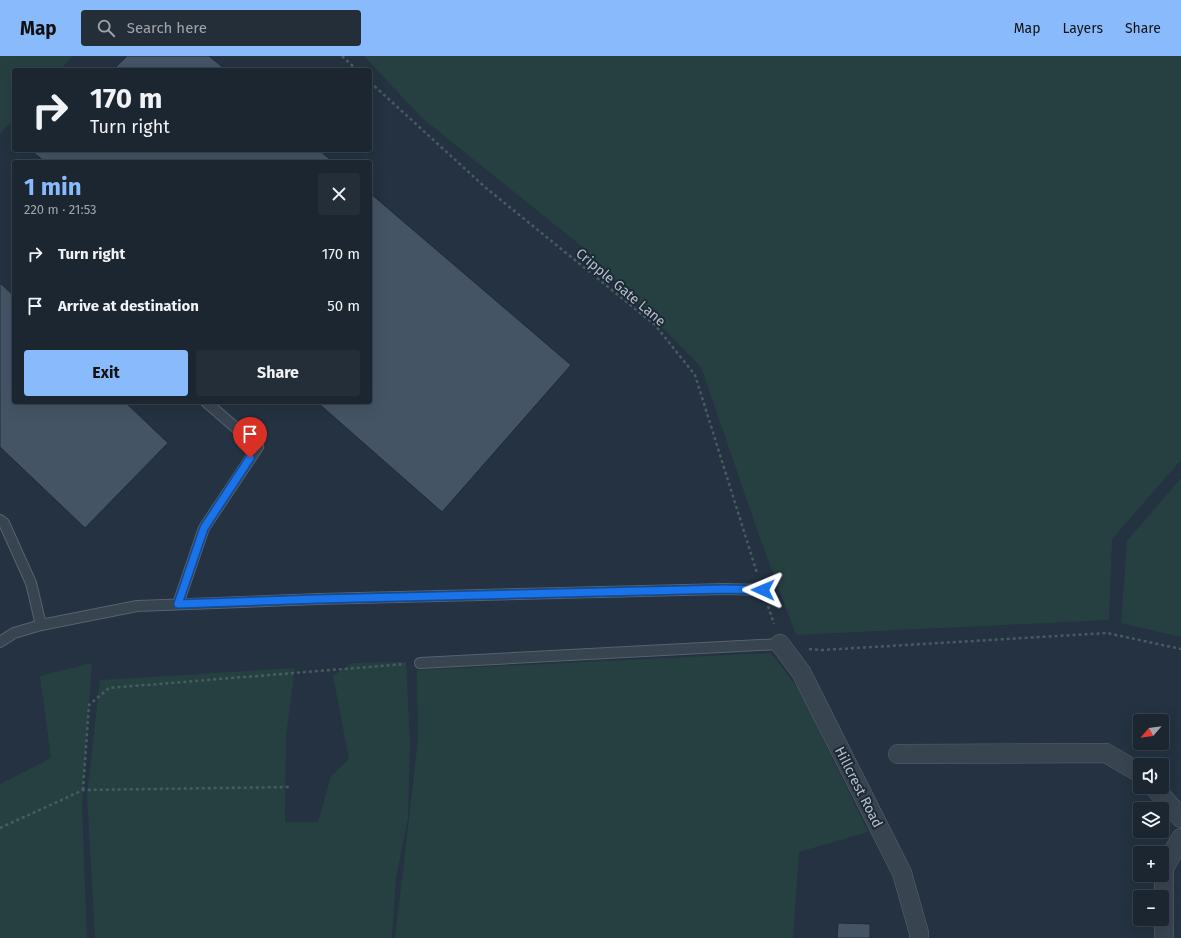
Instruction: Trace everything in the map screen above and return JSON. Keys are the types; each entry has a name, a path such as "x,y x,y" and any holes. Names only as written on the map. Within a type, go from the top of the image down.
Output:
{"street":[{"name":"Hillcrest Road","path":"780,644 801,672 902,873 919,933 919,938"},
{"path":"898,754 1106,753 1133,769"},
{"path":"1160,794 1181,818"},
{"path":"1164,938 1164,868 1181,838"}],"lane":[{"path":"178,604 204,528 258,447 208,404"},
{"path":"0,520 4,523 31,583 41,625"},
{"path":"0,642 14,633 41,625 137,606 318,599 725,589 763,590"},
{"path":"420,663 780,644"}],"path":[{"path":"342,56 355,68"},
{"name":"Cripple Gate Lane","path":"372,84 486,188 655,325 695,375 780,644"},
{"path":"780,644 822,650 1107,633 1181,649"},
{"path":"84,790 90,705 109,688 420,663"},
{"path":"0,828 84,790 291,786"}],"green space":[{"path":"0,56 73,56 62,68 12,68 12,121 0,134"},
{"path":"364,56 1181,56 1181,460 1112,539 1109,620 796,635 761,541 701,367 585,249 422,118"},
{"path":"1181,478 1181,637 1121,623 1127,541"},
{"path":"771,653 799,690 868,832 799,852 793,938 395,938 418,741 417,670"},
{"path":"406,662 410,741 408,818 396,878 392,938 95,938 87,794 100,680 295,668 286,736 285,822 318,822 331,776 349,759 333,676 351,663"},
{"path":"92,663 82,806 87,938 0,938 0,784 51,758 40,676"}],"building":[{"path":"127,56 209,56 224,68 115,68"},
{"path":"321,152 331,160 43,160 34,153"},
{"path":"372,195 571,365 442,512 319,404 372,404"},
{"path":"0,283 12,294 12,404 127,404 168,443 85,528 0,447"},
{"path":"838,923 870,924 870,938 837,938"}],"route":[{"path":"250,458 204,528 178,604 725,589 763,590"}]}
